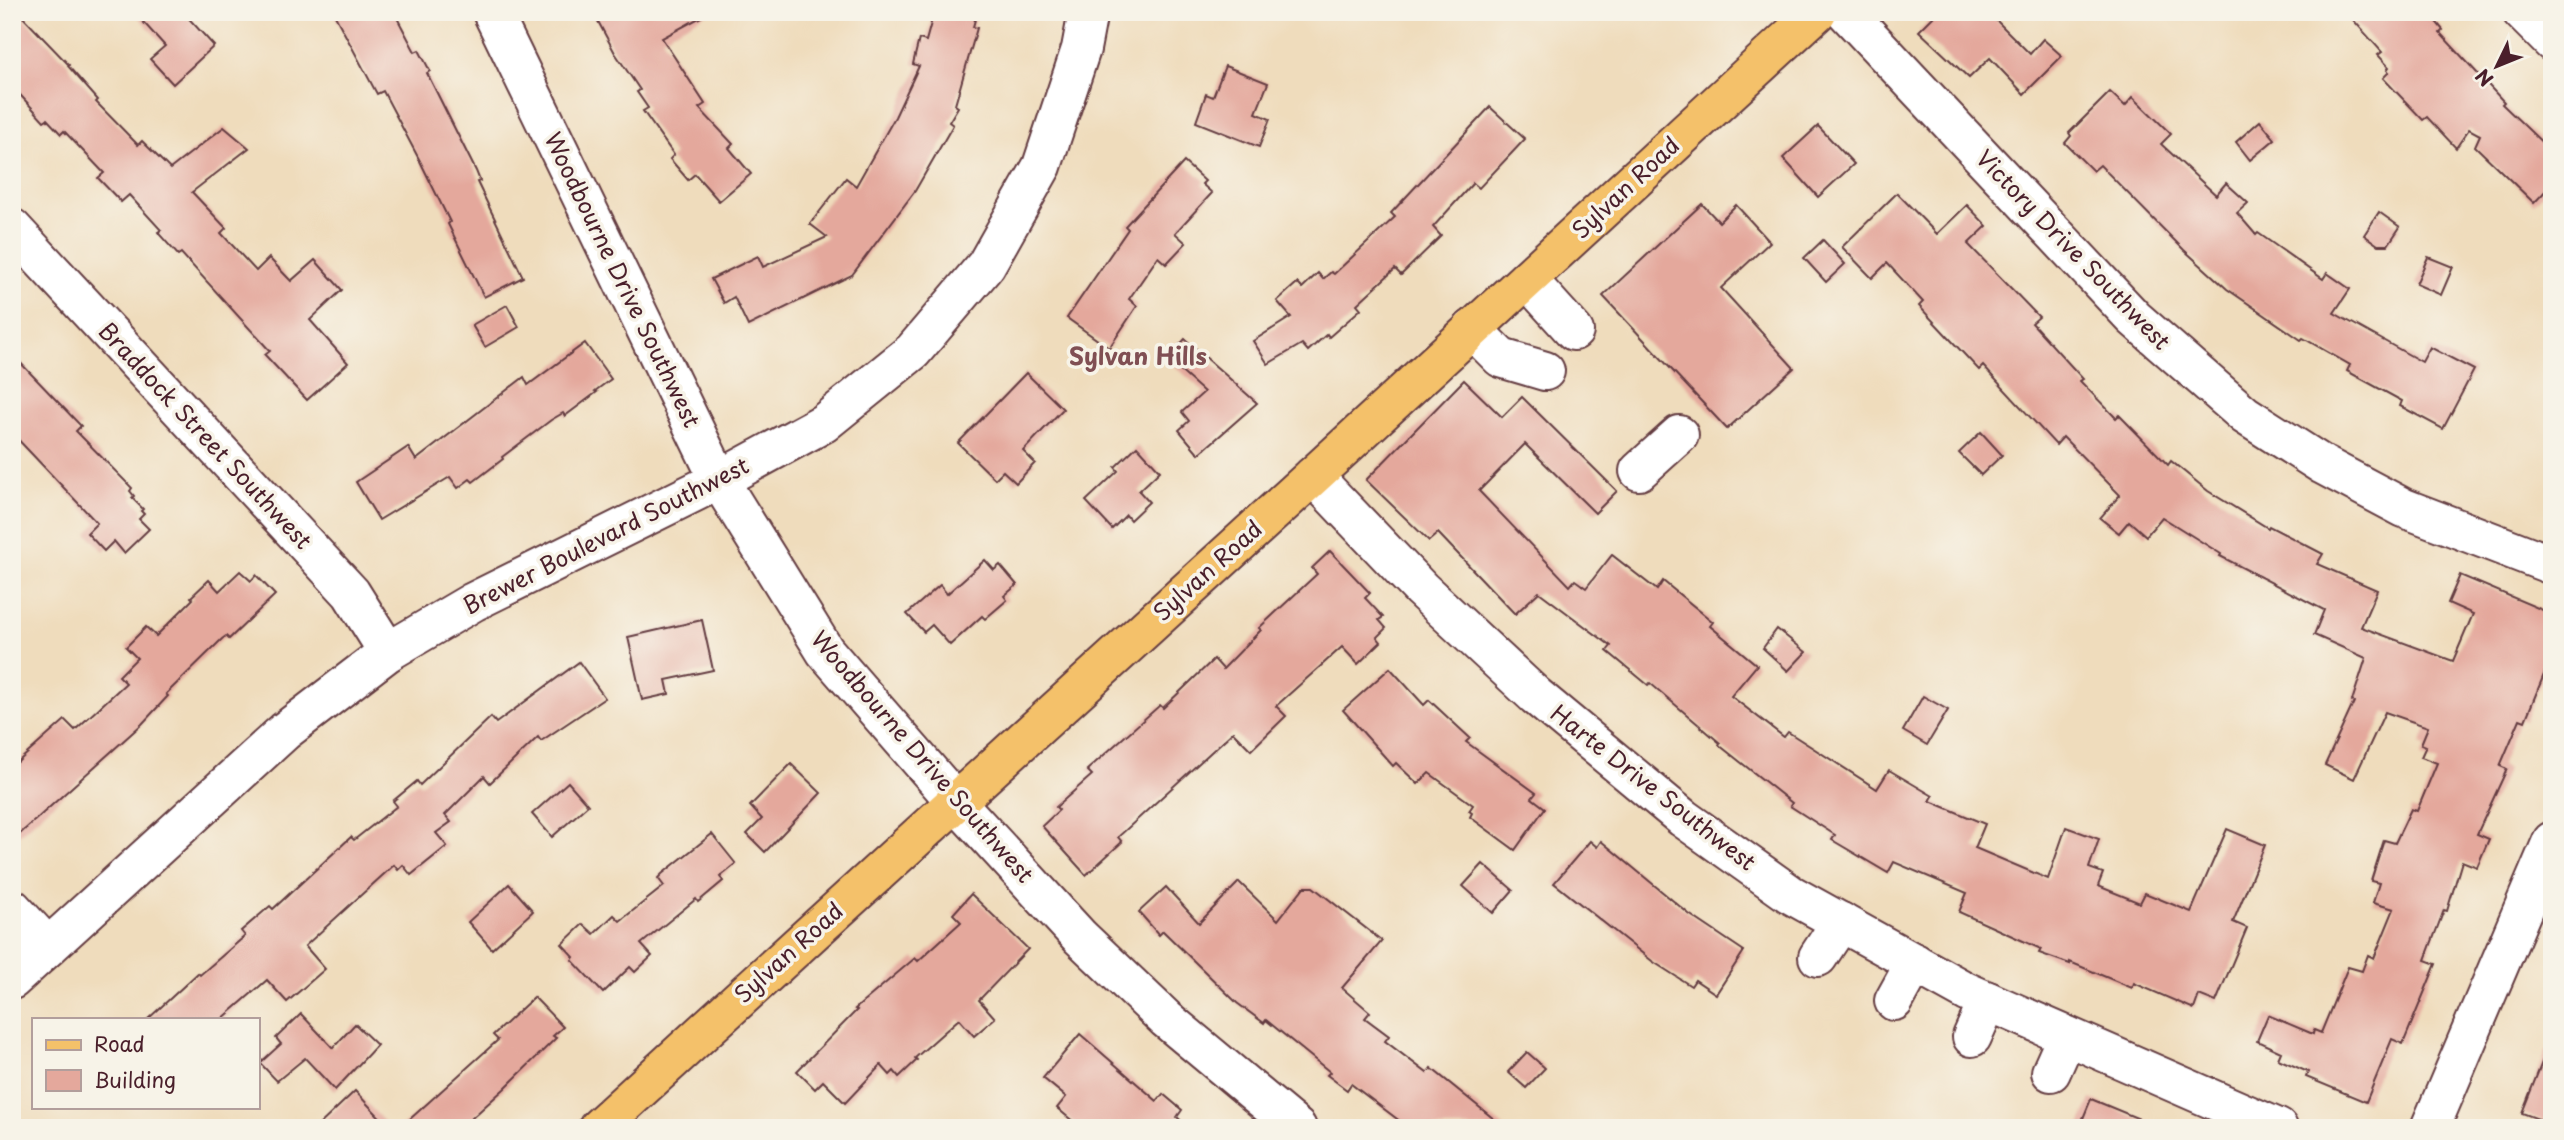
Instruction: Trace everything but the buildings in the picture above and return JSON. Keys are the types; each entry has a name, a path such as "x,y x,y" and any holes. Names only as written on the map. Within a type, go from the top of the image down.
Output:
{"main road":[{"name":"Sylvan Road","path":"598,1128 1313,476 1816,12"}],"street":[{"name":"Woodbourne Drive Southwest","path":"492,12 719,480 825,651 956,802 1080,937 1156,1010 1297,1128"},
{"name":"Brewer Boulevard Southwest","path":"12,980 285,730 388,652 473,602 719,480 824,423 913,351 986,265 1042,166 1081,49 1088,12"},
{"name":"Victory Drive Southwest","path":"1846,12 2134,318 2245,415 2323,465 2404,508 2552,565"},
{"path":"2522,12 2552,42"},
{"name":"Braddock Street Southwest","path":"12,228 351,593 388,652"},
{"path":"1527,279 1574,331"},
{"path":"1472,329 1501,358 1545,371"},
{"path":"1639,471 1679,435"},
{"name":"Harte Drive Southwest","path":"1313,476 1421,589 1547,705 1683,818 1790,894 1988,1001 2278,1128"},
{"path":"2430,1128 2552,841"},
{"path":"12,908 48,947"},
{"path":"1818,957 1841,922"},
{"path":"1894,1000 1914,963"},
{"path":"1972,1037 1988,1001"},
{"path":"2051,1072 2067,1036"}],"district":[{"name":"Sylvan Hills","path":"1138,357"}]}
